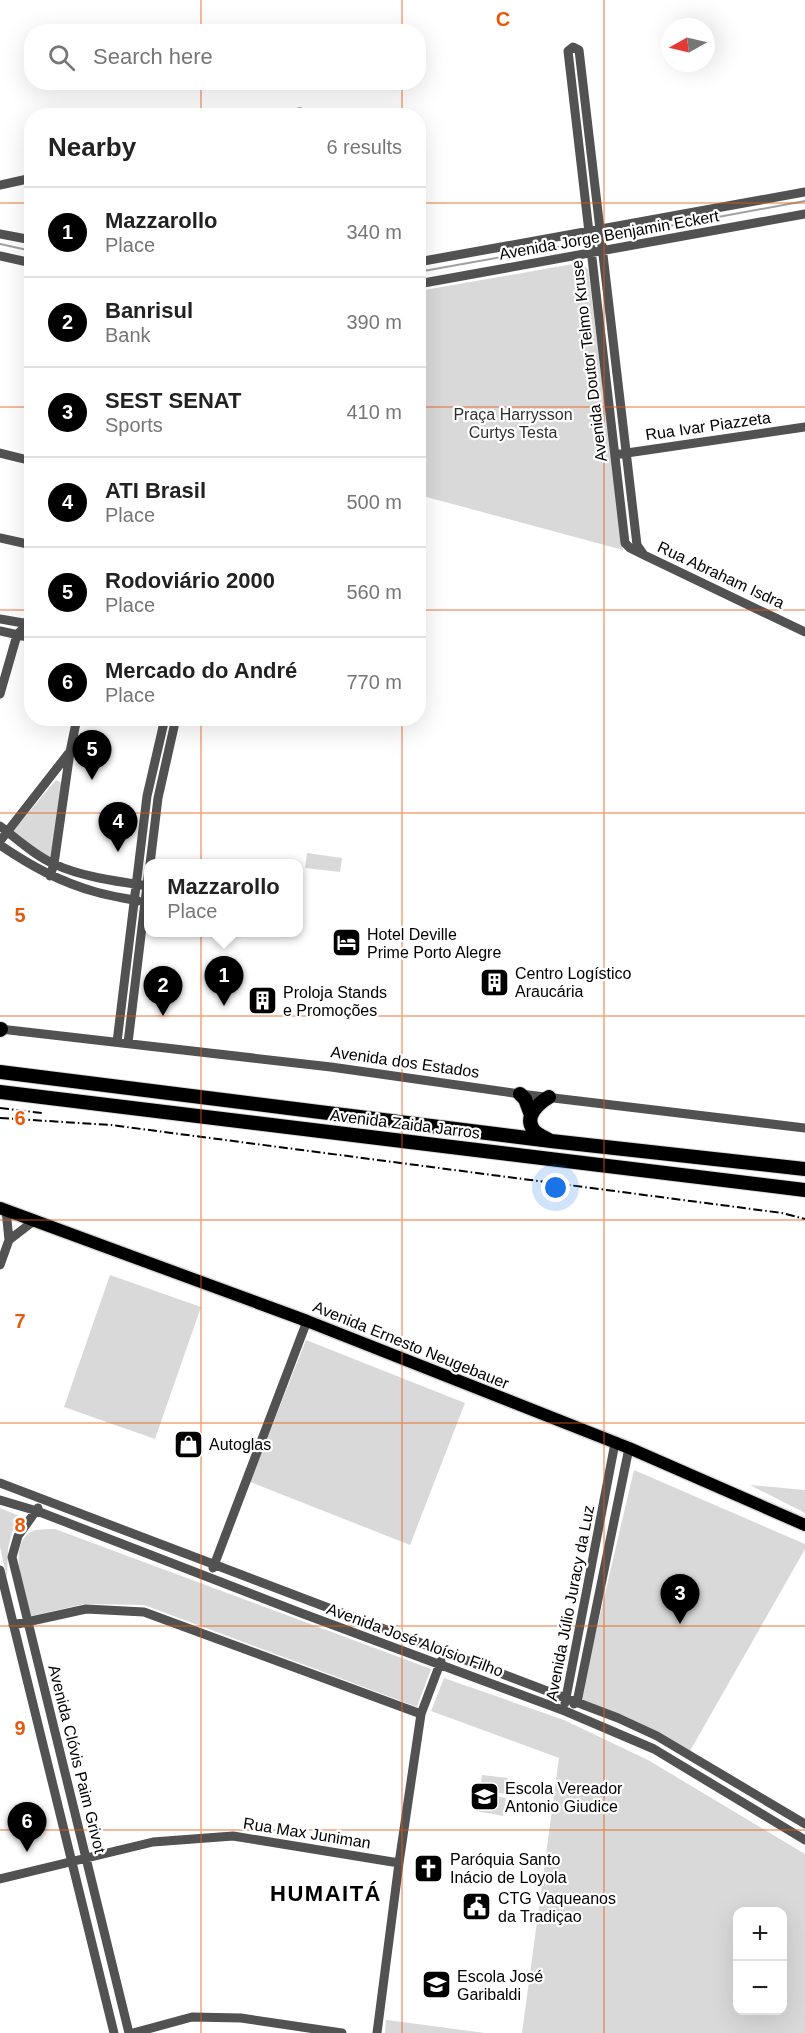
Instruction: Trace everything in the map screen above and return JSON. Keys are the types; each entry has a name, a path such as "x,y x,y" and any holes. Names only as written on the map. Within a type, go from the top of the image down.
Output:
{"highway":[{"name":"Avenida Zaida Jarros","path":"0,1072 551,1142 805,1169"},
{"name":"Avenida Zaida Jarros","path":"0,1092 805,1190"},
{"path":"520,1094 525,1099 531,1115 530,1123 533,1129 551,1142"},
{"path":"531,1115 541,1101 549,1097"}],"main road":[{"name":"Avenida Ernesto Neugebauer","path":"3,1209 307,1321 628,1448 805,1525"}],"street":[{"name":"Avenida Doutor Telmo Kruse","path":"625,543 568,51 573,46 579,50 637,545 644,555"},
{"path":"0,185 24,180"},
{"name":"Avenida Jorge Benjamin Eckert","path":"426,261 805,192"},
{"name":"Avenida Jorge Benjamin Eckert","path":"426,283 805,214"},
{"path":"0,234 24,238"},
{"path":"0,256 24,261"},
{"name":"Rua Ivar Piazzeta","path":"615,455 805,427"},
{"path":"0,453 24,458"},
{"path":"0,538 24,543"},
{"name":"Rua Abraham Isdra","path":"625,543 644,555 805,632"},
{"path":"0,618 24,623"},
{"path":"0,694 16,635 24,628"},
{"path":"0,631 24,636"},
{"path":"50,876 54,864 75,726"},
{"path":"117,1042 147,796 163,726"},
{"path":"151,859 158,798 174,726"},
{"path":"161,735 171,738"},
{"path":"70,752 4,829 0,843 33,867 50,876 98,893 144,904"},
{"path":"4,829 38,856 54,864 100,878 144,885"},
{"path":"128,1043 144,911"},
{"path":"126,969 136,971"},
{"name":"Avenida dos Estados","path":"0,1030 331,1066 520,1094 805,1128"},
{"path":"0,1264 9,1240 3,1209"},
{"path":"9,1240 35,1220"},
{"path":"210,1576 307,1321"},
{"name":"Avenida Júlio Juracy da Luz","path":"565,1711 565,1698 615,1443"},
{"name":"Avenida Júlio Juracy da Luz","path":"565,1711 577,1702 628,1448"},
{"name":"Avenida José Aloísio Filho","path":"0,1483 577,1702 657,1736 805,1824"},
{"name":"Avenida Clóvis Paim Grivot","path":"42,1499 37,1511 18,1536 12,1557 131,2033"},
{"name":"Avenida José Aloísio Filho","path":"0,1500 37,1511 565,1711 654,1749 805,1840"},
{"name":"Avenida Clóvis Paim Grivot","path":"0,1570 114,2033"},
{"path":"14,1625 86,1609 144,1612 421,1714"},
{"path":"377,2033 421,1714 443,1653"},
{"name":"Rua Max Juniman","path":"0,1879 153,1842 233,1836 399,1863"},
{"path":"131,2033 192,2017 241,2018 342,2033"}],"green space":[{"name":"Praça Harrysson Curtys Testa","path":"579,263 588,269 623,550 426,497 426,290"},
{"path":"56,780 62,783 50,860 12,832"},
{"path":"307,853 342,858 340,872 305,868"},
{"path":"110,1275 201,1307 155,1439 64,1407"},
{"path":"306,1340 465,1403 410,1545 250,1482"},
{"path":"634,1470 805,1544 805,1549 690,1751 580,1700"},
{"path":"750,1485 805,1490 805,1513"},
{"path":"0,1508 27,1519 13,1529 8,1548 7,1578 0,1547"},
{"path":"55,1529 431,1669 417,1707 144,1605 84,1604 31,1616 19,1568 21,1544 26,1535 36,1530"},
{"path":"444,1678 564,1720 648,1760 805,1854 805,2033 522,2033 559,1758 431,1711"},
{"path":"482,1775 508,1778 506,1794 480,1790"},
{"path":"479,1793 506,1798 503,1816 476,1811"},
{"path":"387,2020 485,2033 385,2033"}],"waterway":[{"path":"615,236 805,201"},
{"path":"0,244 24,249"},
{"path":"426,271 574,244"}],"railway":[{"path":"0,1108 42,1113"},
{"path":"0,1118 111,1125 782,1213 805,1219"}],"place":[{"name":"Rodoviário 2000","path":"92,780"},
{"name":"ATI Brasil","path":"118,852"},
{"name":"Hotel Deville Prime Porto Alegre","path":"346,943"},
{"name":"Centro Logístico Araucária","path":"494,982"},
{"name":"Proloja Stands e Promoções","path":"262,1001"},
{"name":"Mazzarollo","path":"224,1006"},
{"name":"Banrisul","path":"163,1016"},
{"name":"Autoglas","path":"188,1444"},
{"name":"SEST SENAT","path":"680,1624"},
{"name":"Escola Vereador Antonio Giudice","path":"484,1797"},
{"name":"Mercado do André","path":"27,1852"},
{"name":"Paróquia Santo Inácio de Loyola","path":"429,1868"},
{"name":"CTG Vaqueanos da Tradiçao","path":"477,1907"},
{"name":"Escola José Garibaldi","path":"436,1985"}],"district":[{"name":"HUMAITÁ","path":"326,1893"}]}
